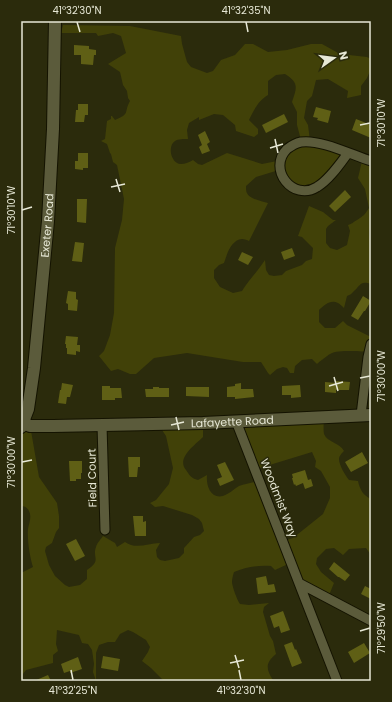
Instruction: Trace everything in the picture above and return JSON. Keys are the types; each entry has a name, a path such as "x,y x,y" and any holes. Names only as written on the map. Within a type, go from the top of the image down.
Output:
{"street":[{"name":"Exeter Road","path":"22,425 28,409 34,368 48,221 53,129 55,21"},
{"path":"348,153 324,182 311,190 302,191 294,188 287,183 282,176 280,168 281,159 291,146 299,142 315,142 326,145 371,161"},
{"path":"366,415 368,357 371,344"},
{"name":"Lafayette Road","path":"22,425 102,425 366,415"},
{"name":"Woodmist Way","path":"236,421 337,681"},
{"name":"Field Court","path":"102,425 105,530"},
{"path":"299,583 371,621"}],"shaded area":[{"path":"63,25 130,26 181,36 187,62 191,67 207,73 213,71 221,60 235,55 245,44 253,44 268,52 287,50 311,44 322,44 340,54 367,57 371,59 371,71 361,86 361,95 347,98 348,91 328,79 316,80 312,96 307,101 304,118 308,125 310,141 345,156 324,181 301,191 279,170 256,177 246,186 248,195 268,203 249,241 242,239 235,242 230,248 224,263 219,265 214,270 214,278 220,287 233,293 242,291 265,260 266,270 269,275 274,276 282,275 286,271 302,265 306,261 312,259 313,248 302,237 298,236 309,206 323,212 333,220 336,220 326,229 326,243 330,248 337,250 347,245 350,231 348,225 352,224 363,216 369,208 365,189 358,178 362,161 371,163 371,225 369,232 371,247 371,284 362,283 347,296 344,308 339,303 330,302 319,310 319,322 325,328 335,328 343,321 347,325 371,337 367,351 334,352 317,364 312,359 302,360 295,366 294,373 290,373 287,368 283,367 277,369 270,375 261,362 243,362 187,353 154,358 136,374 130,374 118,369 111,371 99,356 104,351 110,335 114,313 115,248 122,220 124,199 117,165 113,162 107,144 101,141 105,139 107,121 111,119 111,116 115,120 125,114 130,101 127,91 123,85 120,72 108,64 126,53 121,36 113,33 98,36 96,33 61,33","holes":["285,74 290,77 296,86 292,102 297,112 297,125 301,140 277,161 262,164 227,153 202,165 193,160 183,164 175,161 171,154 171,147 173,143 181,139 188,139 187,130 189,123 199,117 199,120 214,114 223,115 235,125 236,131 254,137 258,134 258,129 249,120 259,103 268,95 268,81 276,75"]},
{"path":"324,417 324,434 331,441 340,446 344,451 339,459 344,473 349,480 358,481 362,492 371,499 371,555 366,548 349,549 343,555 334,548 326,549 317,558 316,564 321,572 334,583 327,600 306,590 288,564 275,570 271,566 261,566 234,572 232,584 240,604 249,605 269,603 264,607 263,612 276,654 268,663 268,669 273,680 278,681 164,681 142,661 150,647 146,640 128,630 120,634 115,642 108,642 99,645 96,653 96,681 93,672 94,664 92,650 88,644 82,643 79,635 57,630 56,644 58,651 53,655 53,663 26,670 23,674 23,681 21,681 21,573 33,567 28,538 30,513 26,508 21,506 21,426 30,425 39,477 57,503 59,528 52,543 46,547 45,551 49,565 55,576 69,587 80,585 87,579 87,570 94,564 96,559 96,547 103,536 115,543 117,547 125,542 133,546 160,543 156,550 157,557 160,560 165,561 179,558 184,553 184,548 194,537 200,535 204,531 202,523 199,519 192,515 163,506 155,507 150,503 156,500 169,484 173,468 166,436 158,424 203,423 203,437 191,448 183,461 186,470 191,476 198,480 207,475 208,487 212,493 219,496 229,493 241,485 255,482 257,483 281,542 293,538 323,514 330,498 330,487 321,471 315,467 316,461 312,452 253,470 238,423"}],"building":[{"path":"74,45 89,46 89,49 96,50 93,65 81,64 81,55 74,55"},
{"path":"78,104 88,104 88,115 85,115 84,122 75,122"},
{"path":"316,107 331,111 328,123 317,120 318,118 313,117"},
{"path":"284,114 288,122 266,133 262,125"},
{"path":"356,119 371,125 371,138 352,130"},
{"path":"205,131 210,142 207,144 210,151 202,154 199,147 202,145 198,135"},
{"path":"78,153 88,153 88,168 83,168 83,170 75,169 75,161 78,161"},
{"path":"345,190 351,197 335,212 329,206"},
{"path":"77,199 87,199 86,223 77,222"},
{"path":"75,242 84,243 82,262 72,261"},
{"path":"292,248 295,256 284,260 281,252"},
{"path":"242,252 253,257 248,265 238,260"},
{"path":"68,291 76,292 76,299 78,300 77,311 68,310 68,304 66,303"},
{"path":"363,296 371,301 358,320 351,316"},
{"path":"66,336 78,337 77,345 80,345 80,352 76,351 76,355 67,354 65,344"},
{"path":"336,381 350,382 349,390 336,390 336,393 325,392 325,382 336,383"},
{"path":"62,383 73,385 70,397 67,397 66,404 58,403"},
{"path":"241,383 241,389 253,389 254,397 235,399 235,397 227,397 227,387 235,386 235,384"},
{"path":"300,385 301,397 291,398 291,395 282,395 282,386"},
{"path":"102,386 121,388 122,398 115,398 115,400 102,400"},
{"path":"153,387 169,388 169,397 146,397 145,389 153,389"},
{"path":"186,387 209,387 209,397 186,396"},
{"path":"362,452 368,463 351,472 345,462"},
{"path":"128,457 140,457 140,467 138,467 137,477 129,477"},
{"path":"69,461 82,461 81,479 70,481"},
{"path":"225,462 234,480 220,486 217,479 222,477 217,465"},
{"path":"305,470 308,480 311,479 313,486 305,489 303,483 296,486 295,484 294,485 292,474"},
{"path":"133,516 143,516 143,522 146,521 146,536 135,536"},
{"path":"76,539 85,556 75,561 66,544"},
{"path":"334,562 350,575 345,581 329,569"},
{"path":"266,576 268,585 274,584 276,592 258,594 256,578"},
{"path":"365,586 371,589 371,599 361,594"},
{"path":"283,611 290,630 281,633 279,626 274,628 270,616"},
{"path":"292,642 302,663 292,667 284,645"},
{"path":"364,643 370,653 354,663 348,652"},
{"path":"103,656 120,659 118,671 101,668"},
{"path":"78,657 82,669 70,673 70,671 64,673 61,664"},
{"path":"48,675 51,681 34,681"}]}
